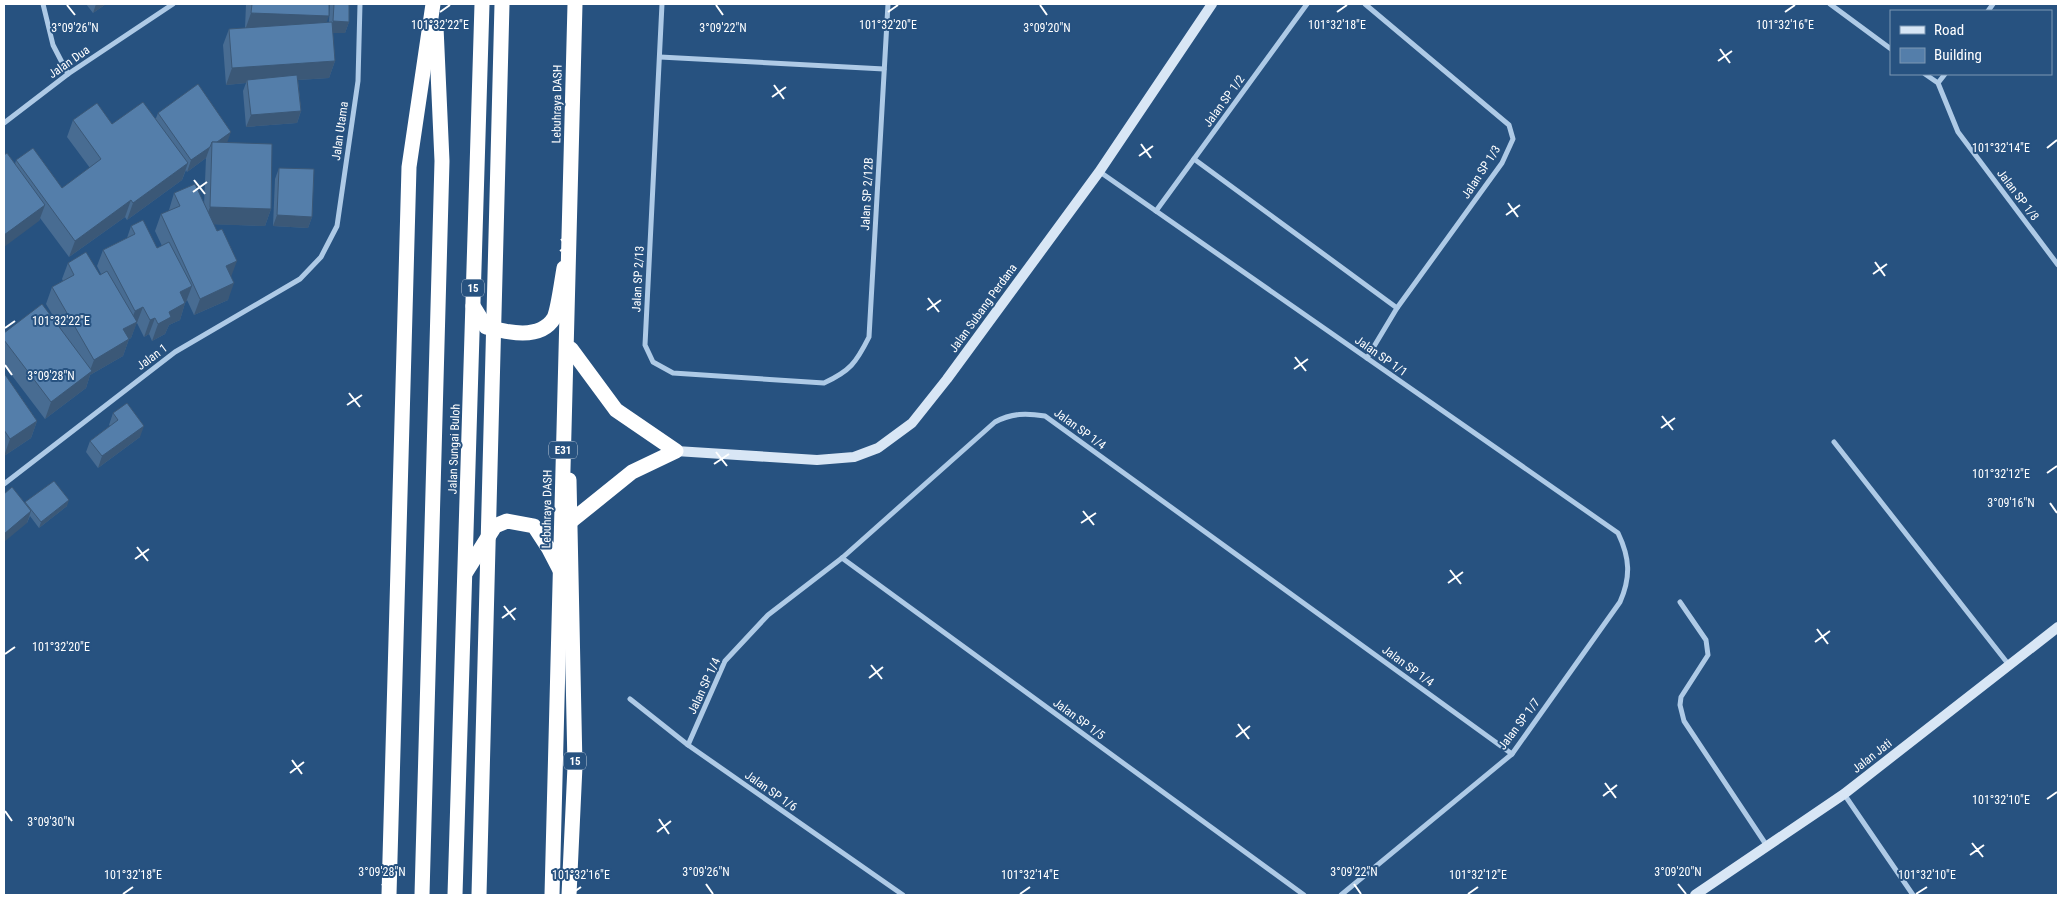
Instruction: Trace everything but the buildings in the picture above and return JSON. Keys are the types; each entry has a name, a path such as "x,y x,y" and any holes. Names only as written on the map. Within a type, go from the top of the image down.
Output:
{"highway":[{"path":"389,895 409,168 434,4"},
{"path":"422,895 442,161 434,4"},
{"name":"Jalan Sungai Buloh","path":"456,895 482,4"},
{"path":"479,895 502,4"},
{"name":"Lebuhraya DASH","path":"552,895 575,4"},
{"name":"15","path":"569,895 575,766 569,452 580,4"},
{"path":"473,305 486,327 512,334 538,331 554,318 575,210"},
{"path":"571,349 616,410 676,451"},
{"path":"570,522 632,472 676,451"},
{"path":"465,573 496,526 507,521 534,526 549,549 572,594"}],"street":[{"path":"43,4 53,45 68,74"},
{"name":"Jalan Dua","path":"4,123 68,74 173,4"},
{"name":"Jalan Utama","path":"321,257 337,226 358,80 360,4"},
{"name":"Jalan SP 2/13","path":"662,4 644,345 653,362 673,373 824,383 840,375"},
{"name":"Jalan SP 2/12B","path":"840,375 858,360 869,337 888,4"},
{"name":"Jalan Subang Perdana","path":"676,451 817,460 854,457 878,448 893,439 912,423 947,379 1099,172 1212,4"},
{"name":"Jalan SP 1/2","path":"1156,211 1307,4"},
{"name":"Jalan SP 1/3","path":"1365,4 1509,125 1513,139 1502,162 1397,308 1367,358"},
{"path":"1830,4 1890,48"},
{"path":"660,57 884,69"},
{"path":"1926,75 1938,83 1944,75"},
{"name":"Jalan SP 1/8","path":"1938,83 1958,132 2058,265"},
{"path":"1194,159 1397,308"},
{"name":"Jalan SP 1/1","path":"1099,172 1618,533 1627,552 1628,572"},
{"name":"Jalan 1","path":"4,484 175,352 300,279 321,257"},
{"name":"Jalan SP 1/4","path":"688,745 725,661 768,615 842,558 995,422 1006,416 1024,413 1045,416 1512,754"},
{"path":"1834,442 2009,665"},
{"name":"Jalan SP 1/5","path":"842,558 1304,895"},
{"name":"Jalan SP 1/7","path":"1341,895 1512,754 1620,602 1626,588 1628,572"},
{"path":"1680,602 1706,640 1708,655 1681,697 1680,705 1684,721 1767,846"},
{"name":"Jalan Jati","path":"1695,895 1844,794 2058,627"},
{"name":"Jalan SP 1/6","path":"630,700 688,745 903,895"},
{"path":"1844,794 1913,895"}]}
